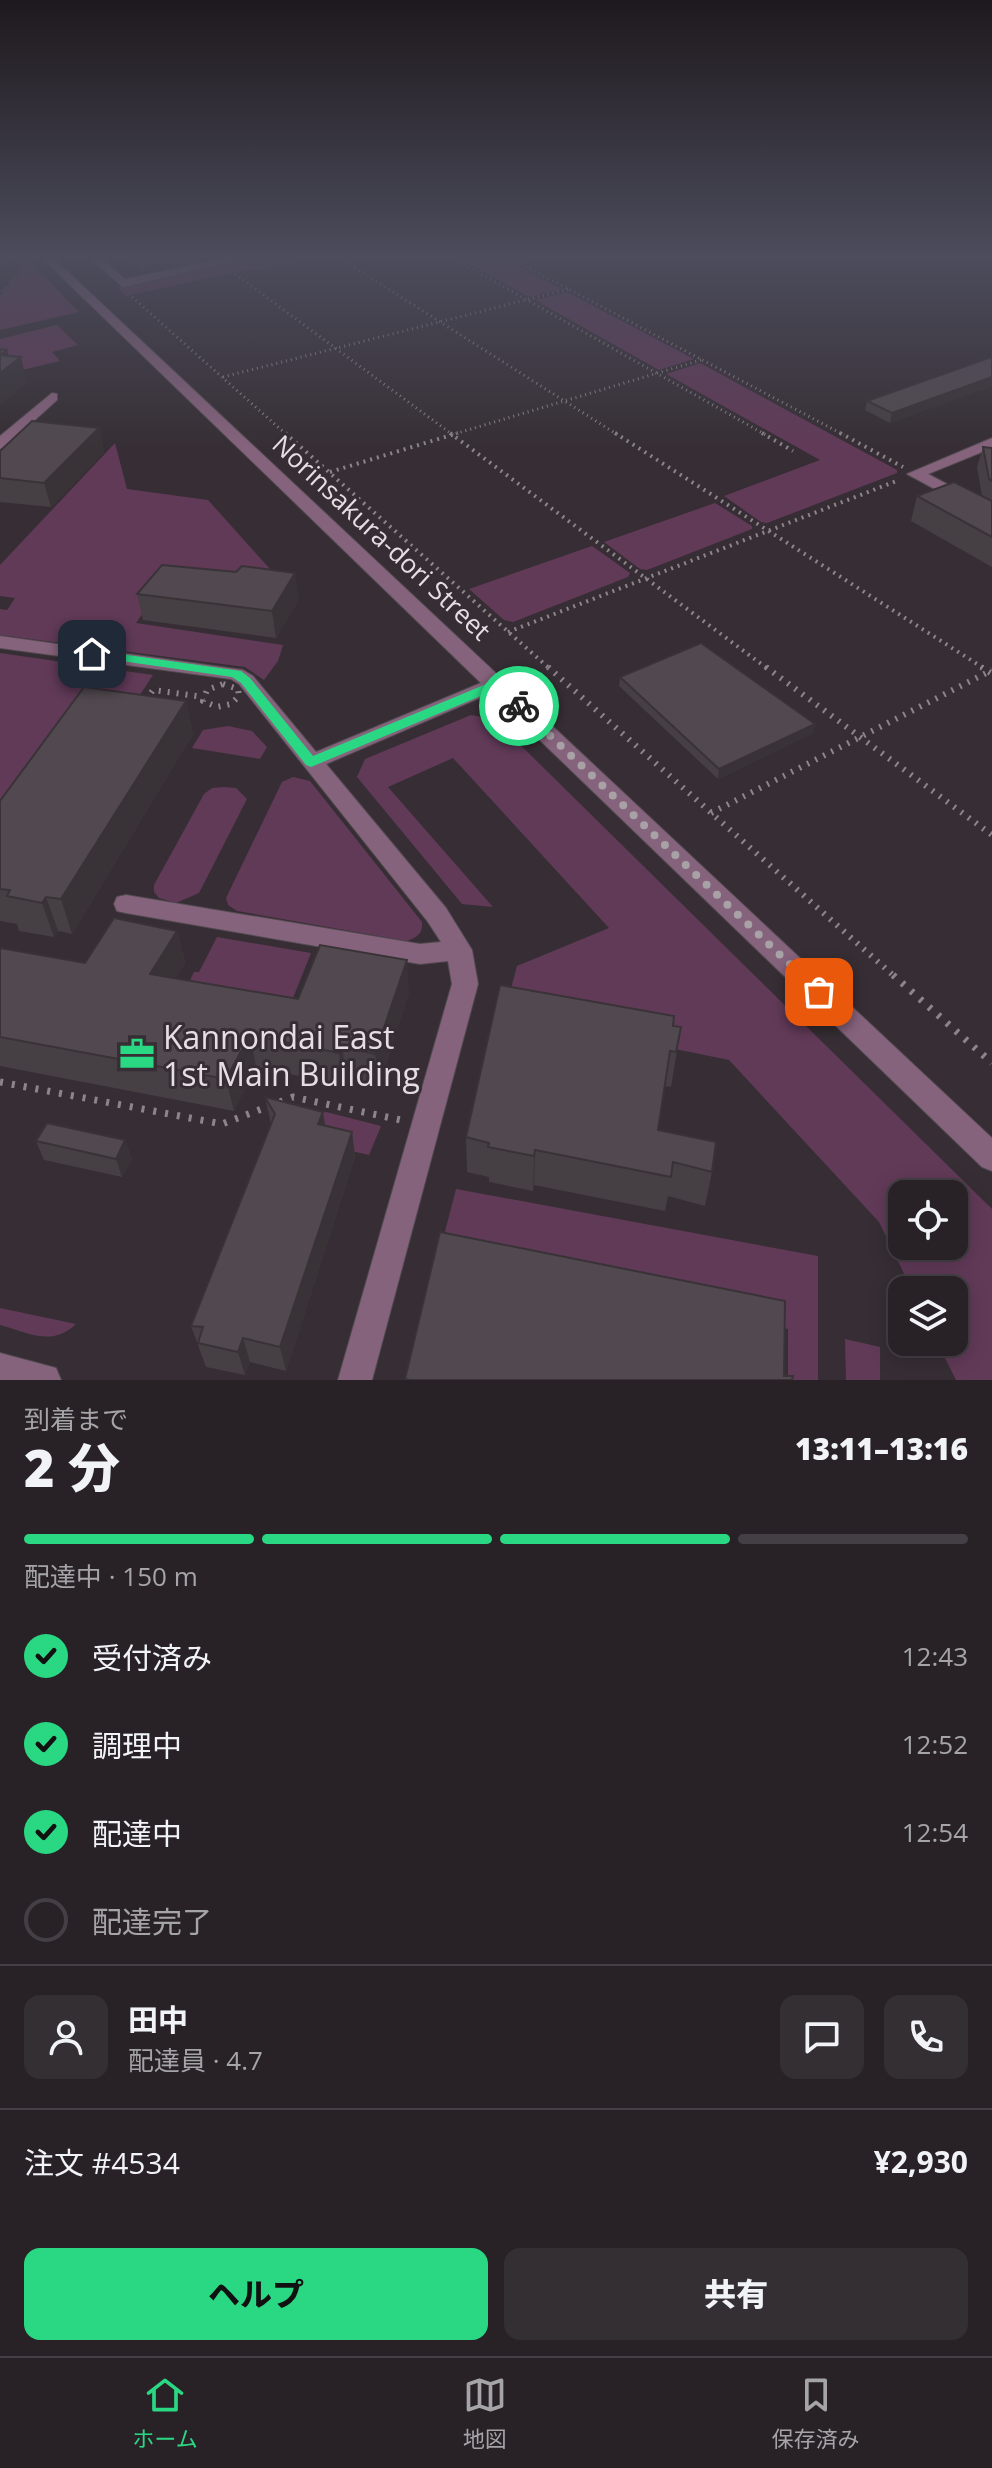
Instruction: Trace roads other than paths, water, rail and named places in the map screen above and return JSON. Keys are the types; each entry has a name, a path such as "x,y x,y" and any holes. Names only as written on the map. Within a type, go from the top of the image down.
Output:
{"street":[{"name":"Norinsakura-dori Street","path":"114,321 992,1157"},
{"path":"0,444 52,397"},
{"path":"992,443 915,474 992,515"},
{"path":"0,642 236,674 246,680 437,915 459,950 465,984 355,1380"},
{"path":"311,762 496,684"},
{"path":"126,904 420,954 459,950"},
{"path":"0,1370 44,1380"}],"place":[{"name":"Kannondai East 1st Main Building","path":"137,1054"}]}
